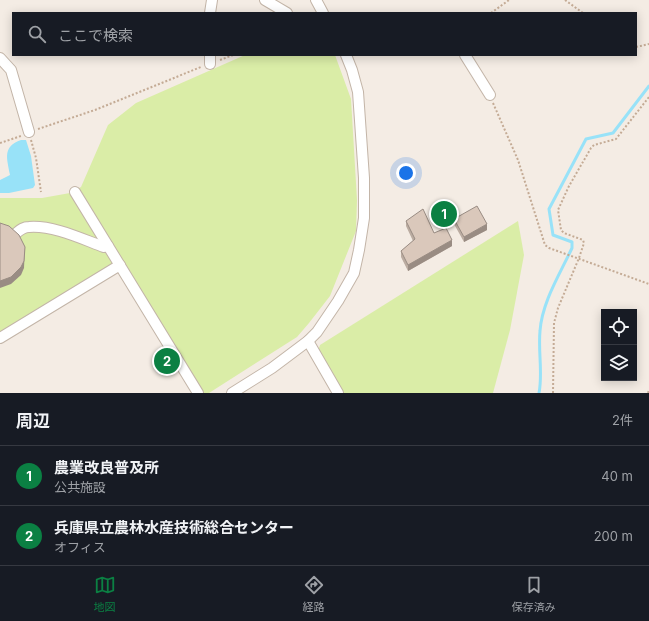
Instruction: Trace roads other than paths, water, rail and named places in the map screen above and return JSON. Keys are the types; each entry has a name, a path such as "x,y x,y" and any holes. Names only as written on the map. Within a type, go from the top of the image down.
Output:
{"street":[{"path":"210,12 212,0"},
{"path":"265,0 286,12"},
{"path":"316,0 322,12"},
{"path":"232,393 272,368 317,332 338,301 354,273 363,224 364,178 358,92 346,56"},
{"path":"466,56 490,95"},
{"path":"0,58 11,70 30,132"},
{"path":"75,192 198,393"},
{"path":"15,234 28,227 44,227 104,247 108,246"},
{"path":"0,338 120,265"},
{"path":"308,340 338,393"}],"water":[{"path":"21,140 26,140 31,156 35,185 33,188 9,193 0,193 0,180 10,175 7,158 8,150 11,146"}],"waterway":[{"path":"539,393 541,378 541,320 552,288 572,248 572,242 553,235 549,209 586,139 613,133 649,86"}],"place":[{"name":"農業改良普及所","path":"444,214"},
{"name":"兵庫県立農林水産技術総合センター","path":"167,361"}]}
